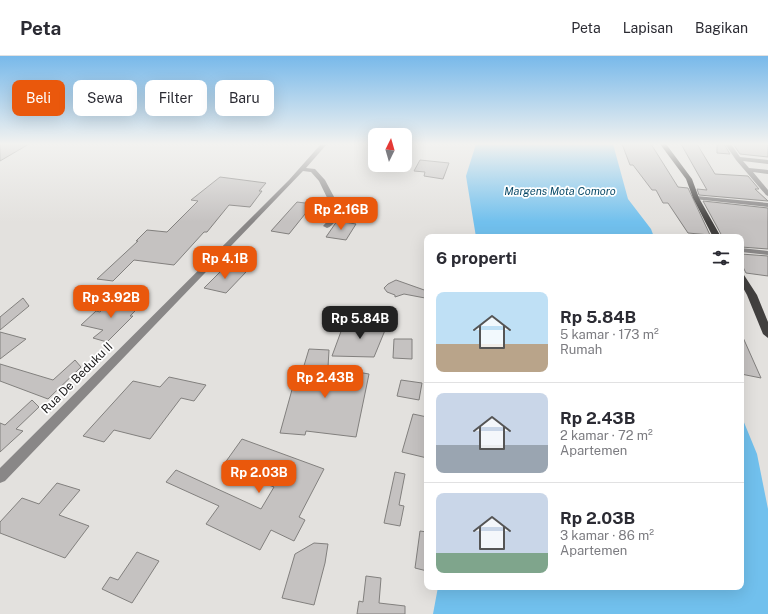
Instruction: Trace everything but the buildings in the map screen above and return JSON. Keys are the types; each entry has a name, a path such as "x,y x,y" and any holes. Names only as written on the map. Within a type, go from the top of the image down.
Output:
{"main road":[{"path":"682,170 689,179 696,198 715,234"},
{"path":"744,282 752,295 768,334"}],"street":[{"name":"Rua De Beduku II","path":"0,476 301,170"},
{"path":"313,170 322,180 337,210 336,216 327,226"},
{"path":"748,170 768,172"},
{"path":"748,170 768,194"},
{"path":"696,198 768,205"},
{"path":"744,250 768,253"}],"water":[{"name":"Margens Mota Comoro","path":"468,170 620,170 628,199 651,229 653,234 476,234 466,176"},
{"path":"744,422 757,454 768,509 768,614 433,614 437,590 744,590"}]}
